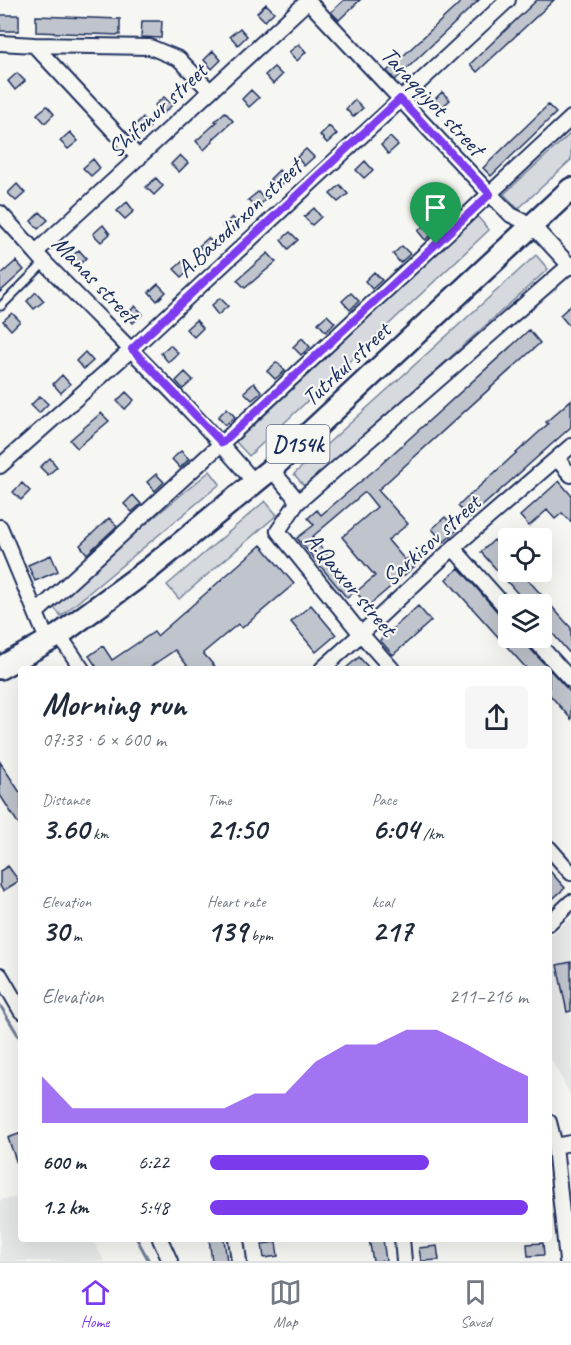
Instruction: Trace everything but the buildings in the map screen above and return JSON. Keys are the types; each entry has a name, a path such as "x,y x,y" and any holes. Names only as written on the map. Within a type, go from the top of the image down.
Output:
{"main road":[{"name":"Tutrkul street","path":"0,668 54,638 149,569 272,470 571,189"}],"street":[{"name":"Taraqqiyot street","path":"308,0 490,194 511,215 532,225 570,266"},
{"name":"Shifonur street","path":"40,257 139,158 308,0"},
{"name":"A.Baxodirxon street","path":"0,466 132,349 508,0"},
{"path":"0,43 150,47 179,59 210,91"},
{"path":"34,45 139,158"},
{"path":"36,613 571,118"},
{"name":"Manas street","path":"0,213 222,443 255,483"},
{"path":"297,503 570,266"},
{"name":"Sarkisov street","path":"325,666 453,548 571,446"},
{"path":"557,459 571,475"},
{"name":"A.Qaxxor street","path":"272,470 297,503 278,531 389,666"},
{"path":"0,527 36,613 54,638 79,666"},
{"path":"453,548 498,599"},
{"path":"542,648 571,680"},
{"path":"552,851 571,873"},
{"path":"552,921 571,902"},
{"path":"0,975 18,1006"},
{"path":"552,1134 567,1261"},
{"path":"555,1146 571,1143"},
{"path":"161,1242 170,1261"},
{"path":"236,1242 239,1261"},
{"path":"402,1242 404,1261"}],"lane":[{"path":"1,306 40,257"}],"shaded area":[{"path":"571,133 571,160 518,209 504,194"},
{"path":"477,216 489,230 249,456 236,442"},
{"path":"536,255 548,269 306,488 294,474"},
{"path":"210,471 220,484 61,616 50,603"},
{"path":"265,501 277,515 179,599 167,585"},
{"path":"571,918 571,1096 552,1061 552,934"},
{"path":"18,1197 18,1242 94,1242 104,1261 0,1261 0,1200"}],"waterway":[{"path":"0,1005 18,1035"},
{"path":"139,1242 149,1261"}],"route":[{"path":"400,99 490,194 436,244 222,443 132,349 400,99"}]}
